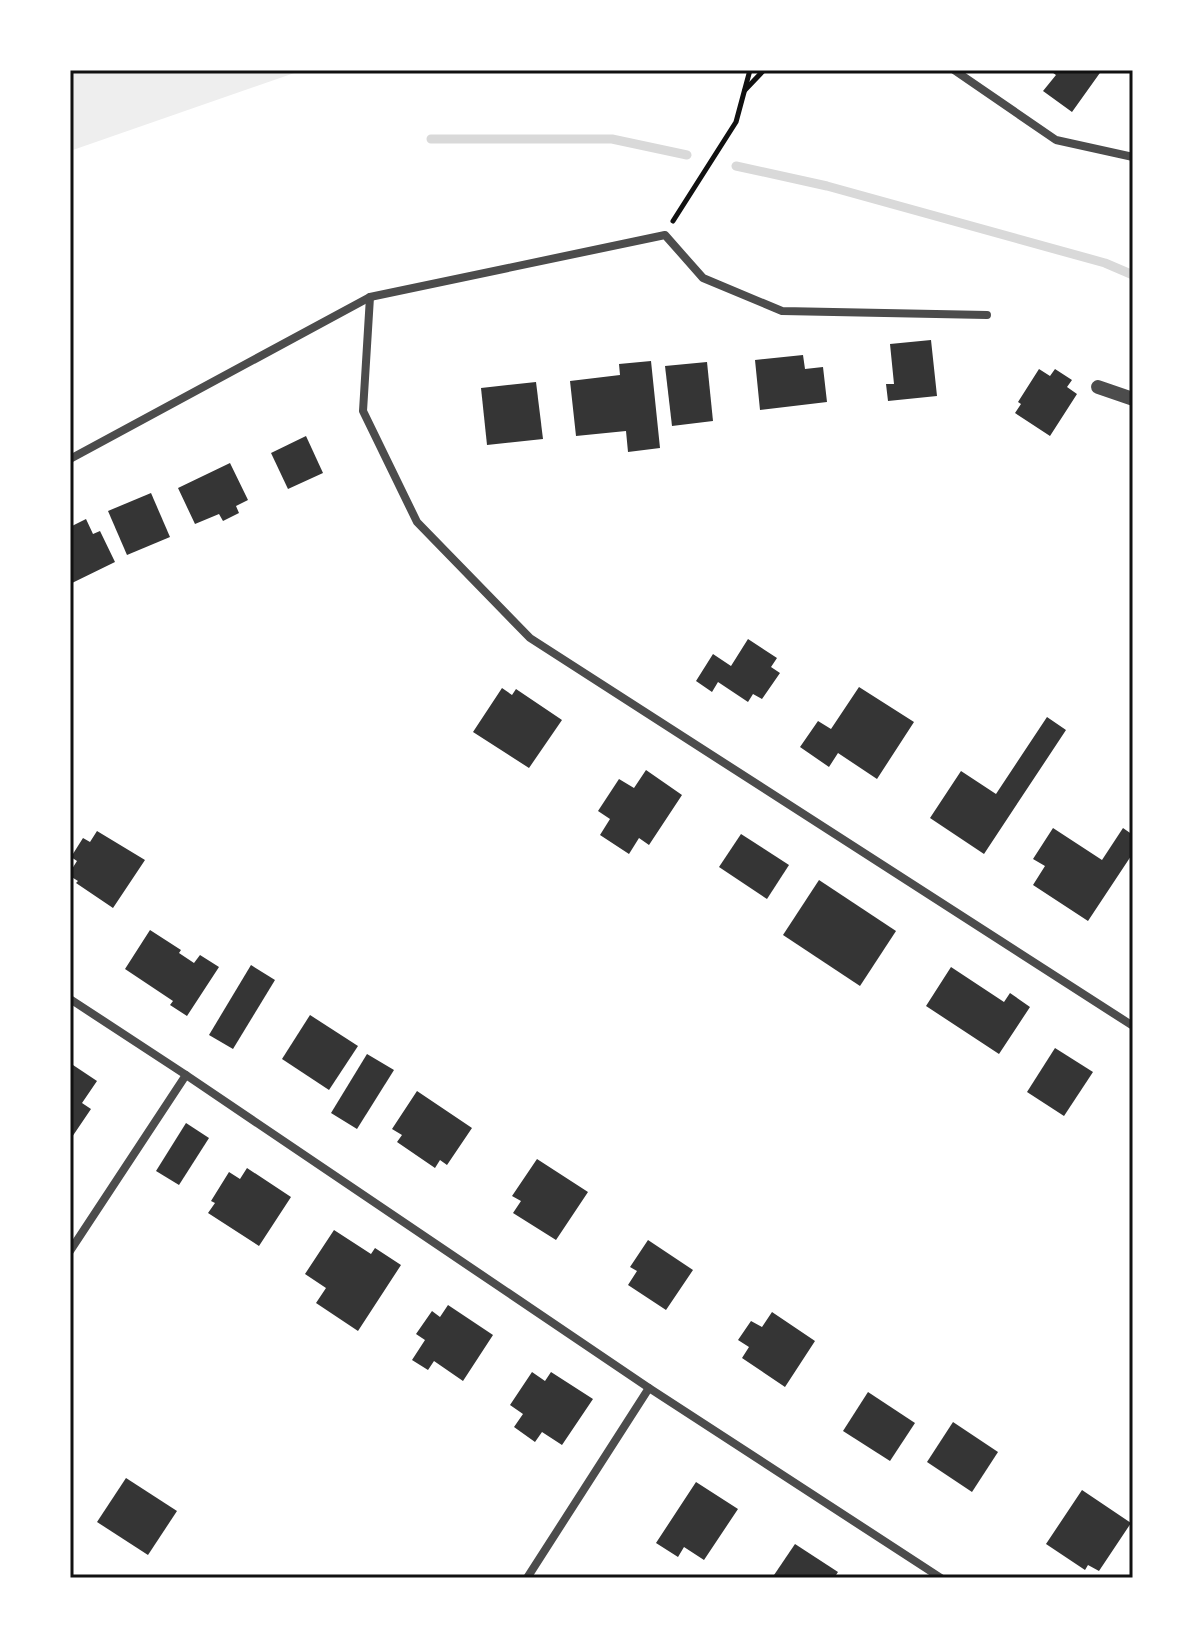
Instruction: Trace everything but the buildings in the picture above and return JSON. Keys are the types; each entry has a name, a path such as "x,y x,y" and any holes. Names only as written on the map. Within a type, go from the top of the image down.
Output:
{"street":[{"path":"954,70 1056,140 1133,157"},
{"path":"70,459 370,297 665,235 703,278 782,311 987,315"},
{"path":"370,297 363,411 417,522 530,638 1133,1026"},
{"path":"1098,387 1133,399"},
{"path":"70,999 649,1388 941,1578"},
{"path":"70,1251 186,1075"},
{"path":"527,1578 649,1388"}],"path":[{"path":"665,235 736,122 750,70"},
{"path":"745,91 764,70"}],"shaded area":[{"path":"70,70 303,70 70,151"}],"waterway":[{"path":"431,139 612,139 687,155"},
{"path":"736,166 827,186 1105,263 1133,275"}]}
